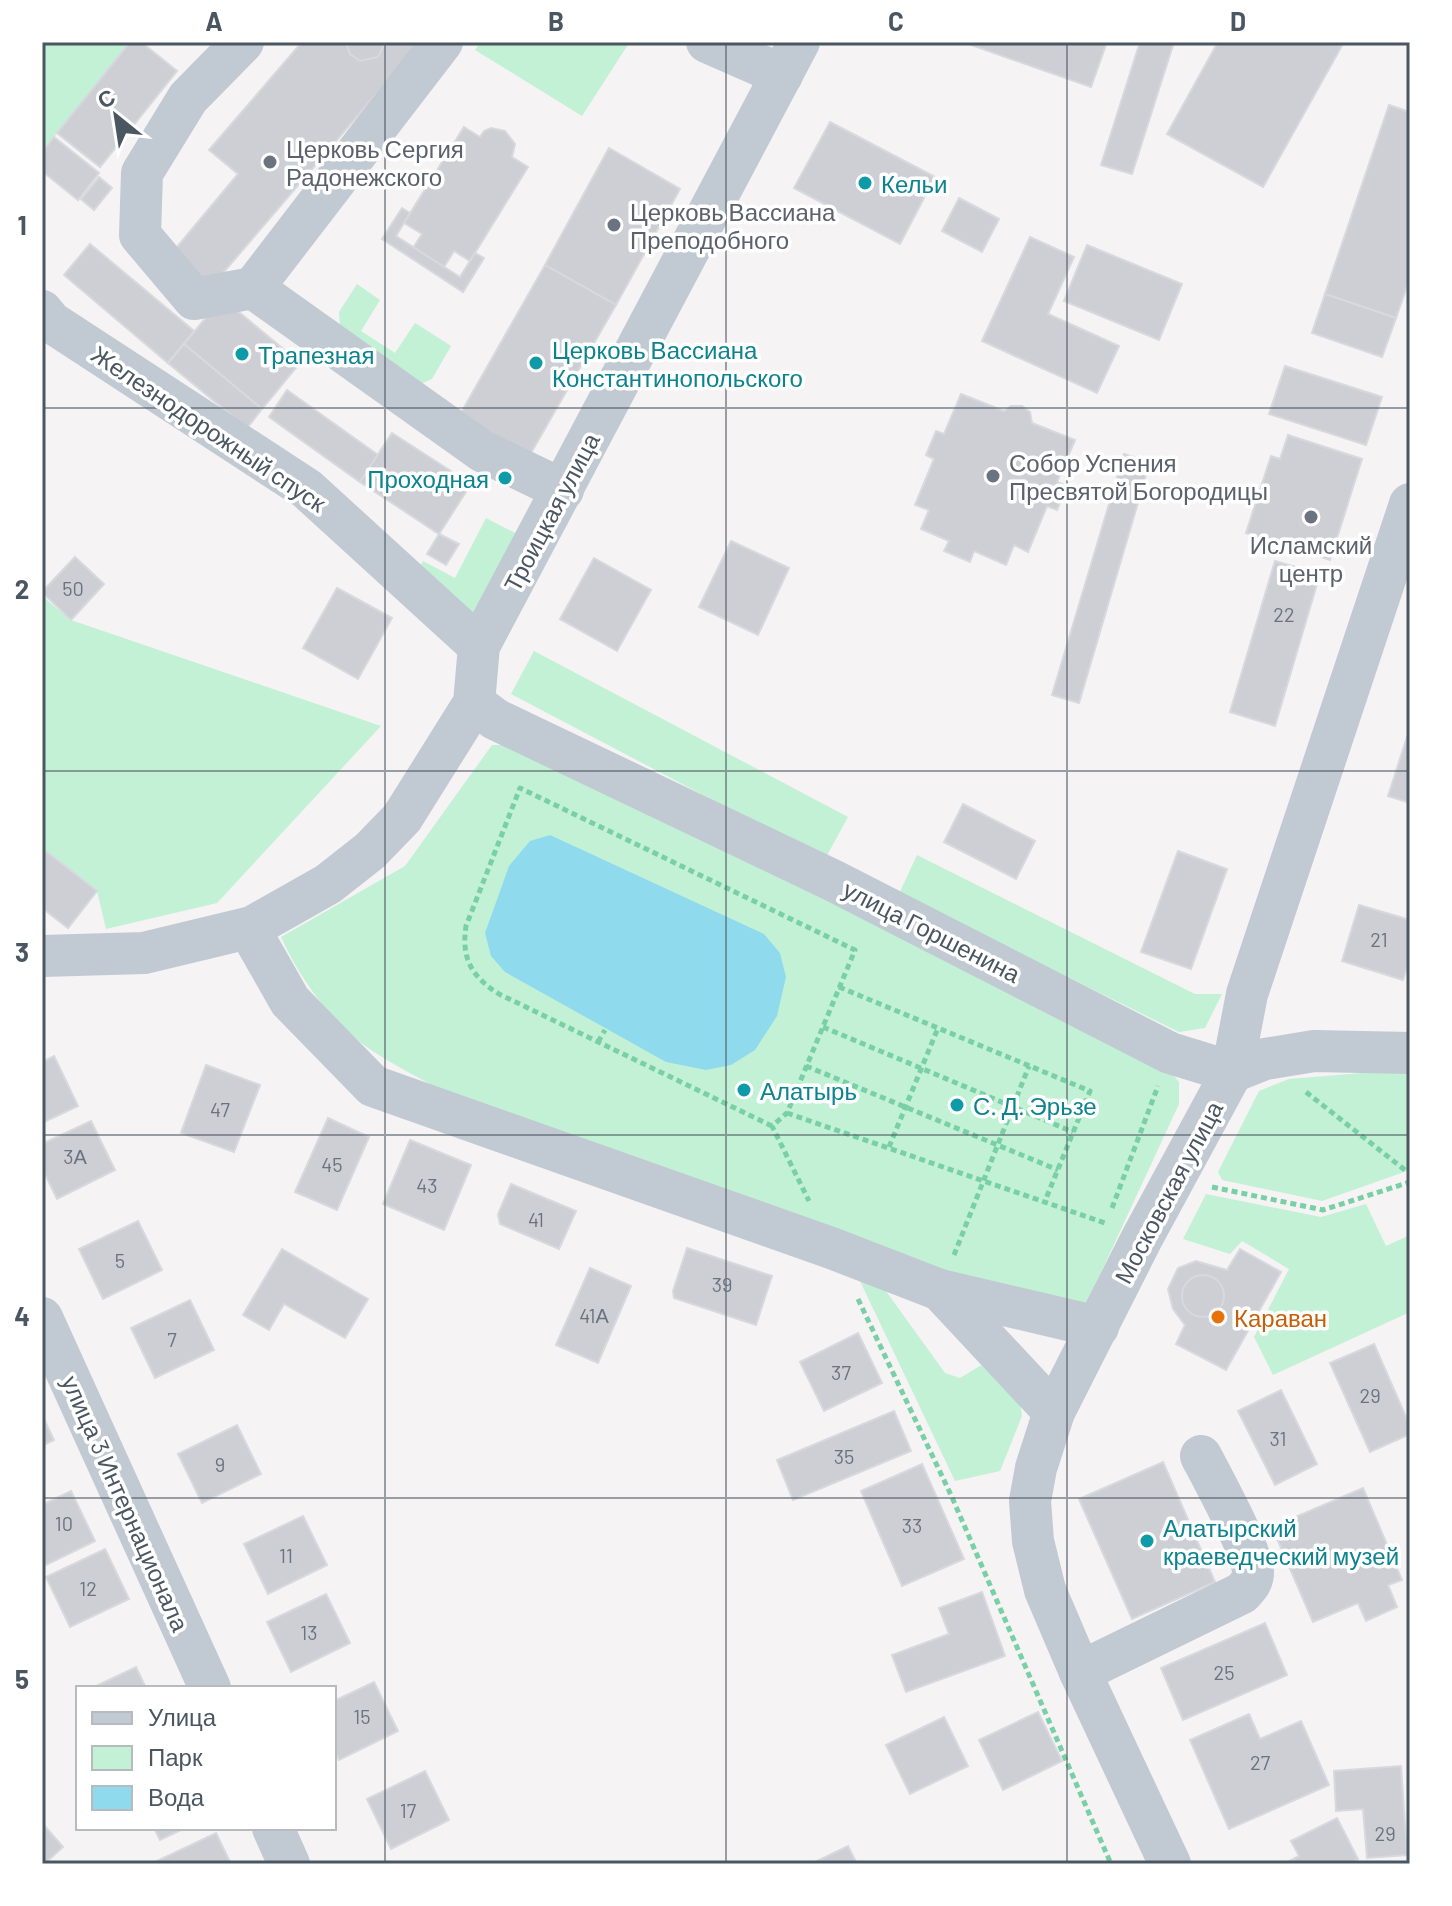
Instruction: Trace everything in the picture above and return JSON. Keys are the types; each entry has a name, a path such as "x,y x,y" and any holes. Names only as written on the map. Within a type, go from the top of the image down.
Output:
{"street":[{"path":"243,42 188,98 142,173 140,235 194,299 253,288 442,42"},
{"path":"707,42 791,59"},
{"name":"Троицкая улица","path":"42,956 144,953 252,927 328,884 370,851 402,818 474,703 479,646 791,59"},
{"path":"253,288 482,451 563,490"},
{"name":"Железнодорожный спуск","path":"42,311 51,322 307,489 479,646"},
{"name":"Московская улица","path":"1170,1864 1045,1590 1033,1541 1030,1501 1036,1468 1054,1412 1142,1238 1248,1066 1247,994 1410,504"},
{"name":"улица Горшенина","path":"474,703 495,719 834,881 1170,1053 1248,1066 1314,1051 1410,1053"},
{"path":"252,927 257,943 290,1001 373,1086 834,1249 940,1290 1098,1327"},
{"path":"940,1290 1054,1412"},
{"name":"улица 3 Интернационала","path":"42,1318 209,1686"},
{"path":"1080,1672 1242,1593 1250,1584 1253,1570 1245,1547 1201,1456"},
{"path":"274,1830 289,1864"}],"path":[{"path":"772,1126 787,1113 855,950 520,788 466,926 463,945 469,964 482,983 772,1126 951,1495 1111,1864"},
{"path":"839,987 1090,1091 1045,1201"},
{"path":"823,1027 1073,1132"},
{"path":"889,1147 938,1028"},
{"path":"598,1042 605,1030"},
{"path":"1101,1236 1170,1053"},
{"path":"806,1066 1058,1170"},
{"path":"940,1290 1029,1066"},
{"path":"1248,1066 1410,1174"},
{"path":"787,1113 1106,1223"},
{"path":"1199,1184 1323,1210 1410,1182"}],"green space":[{"path":"42,42 130,42 42,152"},
{"path":"480,42 629,43 582,116 475,50"},
{"path":"357,284 380,300 361,331 395,353 415,323 451,346 432,379 416,386 340,328 339,312"},
{"path":"486,518 517,534 464,633 408,587 423,561 455,578"},
{"path":"42,596 71,620 381,726 217,903 106,929 97,891 42,848"},
{"path":"534,651 848,817 825,859 511,694"},
{"path":"492,745 522,745 1169,1069 1179,1082 1179,1104 1084,1309 1023,1299 440,1090 364,1045 338,1022 296,967 281,937 405,866"},
{"path":"917,855 1195,994 1222,994 1205,1028 1179,1032 899,894"},
{"path":"1410,1069 1407,1171 1322,1201 1222,1180 1218,1172 1259,1091 1289,1079"},
{"path":"1206,1194 1321,1217 1366,1204 1386,1246 1410,1235 1410,1312 1273,1375 1254,1337 1289,1269 1242,1241 1230,1254 1183,1239"},
{"path":"859,1279 883,1287 945,1373 960,1378 988,1361 1020,1401 1022,1416 1000,1471 955,1481"}],"water":[{"path":"550,835 764,934 780,953 786,977 777,1016 755,1050 731,1065 706,1070 666,1062 505,972 491,956 485,933 509,866 530,841"}],"building":[{"path":"130,42 141,42 177,71 100,167 57,133"},
{"name":"Церковь Сергия Радонежского","path":"302,42 421,42 211,287 172,253 238,174 209,150"},
{"path":"346,42 384,42 384,45 378,57 360,61 350,54"},
{"path":"972,42 1107,42 1091,87 971,45"},
{"path":"1140,42 1174,42 1132,174 1101,165"},
{"path":"1218,42 1344,42 1263,187 1167,134"},
{"path":"1389,105 1410,112 1410,278 1396,318 1325,294"},
{"name":"Кельи","path":"830,122 935,177 900,244 794,188"},
{"path":"464,127 480,137 491,128 505,131 515,144 512,157 528,167 470,261 454,251 444,267 413,248 422,234 404,223"},
{"path":"54,137 99,173 78,200 42,171 42,152"},
{"name":"Церковь Вассиана Преподобного","path":"609,148 680,189 616,305 545,265"},
{"path":"99,177 112,188 94,210 81,199"},
{"path":"959,198 999,219 982,252 942,231"},
{"path":"402,208 410,213 396,236 460,277 475,253 484,258 463,292 382,239"},
{"path":"1030,237 1074,257 1048,314 1119,346 1097,393 982,341"},
{"path":"90,244 194,331 168,363 64,275"},
{"path":"1087,245 1182,284 1159,340 1064,301"},
{"name":"Церковь Вассиана Константинопольского","path":"545,265 616,305 527,460 457,420"},
{"path":"1325,294 1396,318 1382,357 1312,333"},
{"name":"Трапезная","path":"222,298 300,363 262,409 184,344"},
{"path":"184,344 262,409 247,428 168,363"},
{"path":"1285,366 1382,397 1366,445 1269,414"},
{"path":"287,390 378,455 360,482 269,417"},
{"name":"Собор Успения Пресвятой Богородицы","path":"961,394 1004,411 1011,406 1022,406 1030,412 1032,423 1075,440 1057,482 1067,486 1057,510 1047,506 1028,552 1014,545 1006,565 974,551 970,562 944,551 949,541 921,529 929,510 915,505 934,459 926,455 936,431 944,434"},
{"path":"392,433 471,484 439,534 360,482"},
{"path":"1288,435 1362,459 1330,560 1246,533 1271,456 1280,459"},
{"path":"1124,454 1150,462 1079,703 1052,695"},
{"path":"439,534 459,544 446,565 427,554"},
{"path":"731,541 789,568 758,635 699,607"},
{"path":"75,557 104,584 71,620 42,592"},
{"path":"594,558 651,590 617,651 560,619"},
{"path":"1275,561 1320,574 1275,726 1230,712"},
{"path":"337,588 392,618 358,679 303,648"},
{"path":"1407,737 1410,738 1410,803 1388,796"},
{"path":"963,804 1035,841 1016,879 944,842"},
{"path":"42,848 97,891 68,928 42,908"},
{"path":"1178,851 1227,869 1191,969 1141,952"},
{"path":"1359,905 1410,920 1410,958 1403,980 1342,961"},
{"path":"54,1056 78,1106 42,1123 42,1062"},
{"path":"206,1065 260,1085 234,1152 181,1133"},
{"path":"328,1118 369,1137 337,1210 295,1192"},
{"path":"91,1121 115,1170 57,1199 42,1168 42,1144"},
{"path":"410,1140 471,1165 444,1230 383,1204"},
{"path":"511,1184 576,1211 559,1249 500,1224 498,1214"},
{"path":"138,1221 162,1270 103,1299 79,1249"},
{"path":"687,1248 772,1276 756,1325 674,1298 673,1291"},
{"path":"282,1249 368,1299 345,1338 284,1304 269,1330 243,1315"},
{"name":"Караван","path":"1240,1249 1281,1272 1226,1370 1176,1344 1185,1325 1173,1309 1168,1289 1178,1268 1196,1261 1227,1270"},
{"path":"590,1268 631,1286 598,1363 556,1345"},
{"path":"1203,1275 1218,1281 1224,1296 1218,1311 1203,1317 1188,1311 1182,1296 1188,1281"},
{"path":"190,1300 214,1350 155,1378 131,1328"},
{"path":"858,1333 882,1383 824,1411 800,1362"},
{"path":"1374,1344 1410,1426 1410,1434 1370,1452 1330,1363"},
{"path":"1281,1390 1317,1464 1275,1485 1238,1411"},
{"path":"894,1411 911,1451 793,1500 777,1460"},
{"path":"42,1415 54,1440 42,1446"},
{"path":"237,1425 261,1474 202,1503 178,1454"},
{"name":"Алатырский краеведческий музей","path":"1163,1462 1215,1582 1132,1619 1079,1499"},
{"path":"922,1464 964,1559 902,1586 861,1491"},
{"path":"1363,1488 1402,1580 1388,1585 1397,1607 1366,1621 1358,1603 1313,1622 1272,1527"},
{"path":"71,1491 95,1541 42,1567 42,1505"},
{"path":"303,1516 327,1565 268,1594 244,1544"},
{"path":"105,1549 129,1599 70,1627 46,1577"},
{"path":"982,1592 1005,1656 906,1692 892,1655 949,1634 939,1608"},
{"path":"326,1594 350,1643 291,1672 267,1622"},
{"path":"1265,1623 1287,1675 1183,1720 1161,1668"},
{"path":"136,1667 145,1686 96,1686"},
{"path":"374,1682 398,1731 339,1760 336,1753 336,1700"},
{"path":"1038,1712 1062,1761 1003,1790 979,1740"},
{"path":"1249,1714 1260,1739 1301,1721 1329,1785 1229,1829 1190,1740"},
{"path":"944,1717 968,1766 910,1794 886,1745"},
{"path":"1401,1766 1407,1855 1367,1858 1363,1809 1336,1811 1334,1771"},
{"path":"425,1771 449,1820 391,1849 367,1799"},
{"path":"1337,1818 1358,1859 1348,1864 1284,1864 1299,1856 1291,1841"},
{"path":"42,1823 63,1847 44,1864 42,1864"},
{"path":"155,1830 181,1830 160,1840"},
{"path":"216,1833 231,1864 158,1864 157,1861"},
{"path":"848,1846 857,1864 811,1864"}],"place":[{"name":"Церковь Сергия Радонежского","path":"270,162"},
{"name":"Кельи","path":"865,183"},
{"name":"Церковь Вассиана Преподобного","path":"614,225"},
{"name":"Трапезная","path":"242,354"},
{"name":"Церковь Вассиана Константинопольского","path":"536,363"},
{"name":"Собор Успения Пресвятой Богородицы","path":"993,476"},
{"name":"Проходная","path":"505,478"},
{"name":"Исламский центр","path":"1311,517"},
{"name":"Алатырь","path":"744,1090"},
{"name":"С. Д. Эрьзе","path":"957,1105"},
{"name":"Караван","path":"1218,1317"},
{"name":"Алатырский краеведческий музей","path":"1147,1541"}]}
